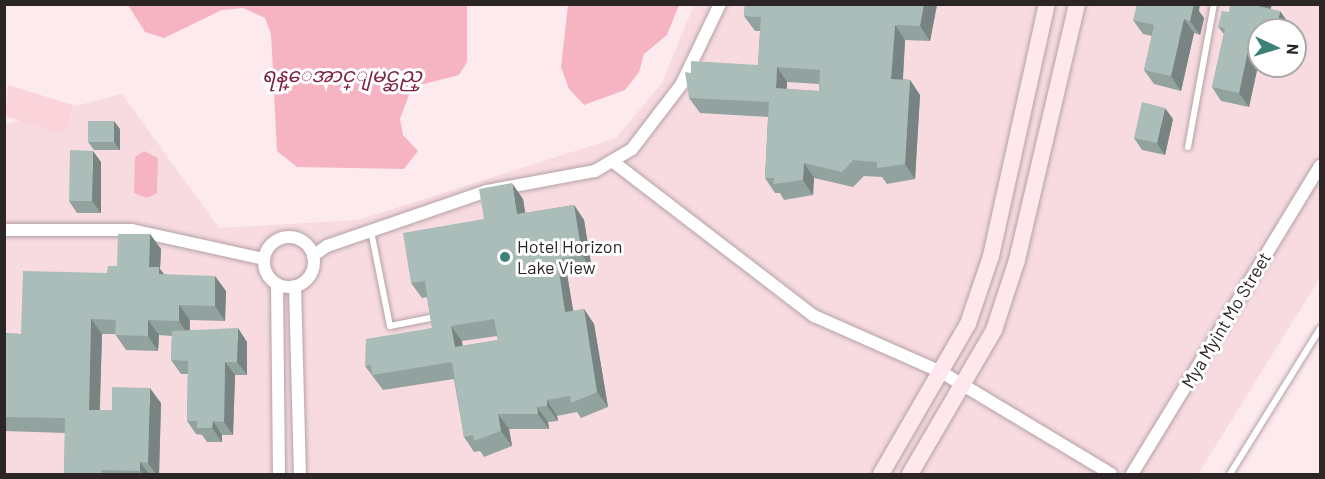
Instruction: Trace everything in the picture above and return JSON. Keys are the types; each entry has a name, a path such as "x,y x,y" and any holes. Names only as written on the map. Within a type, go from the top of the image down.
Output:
{"main road":[{"path":"881,474 943,373 969,324 991,256 1047,4"},
{"path":"910,474 964,387 994,330 1017,260 1077,4"}],"street":[{"path":"313,256 371,231 487,191 595,171 632,149 681,86 720,4"},
{"path":"612,161 814,316 943,373 1111,474"},
{"name":"Mya Myint Mo Street","path":"1132,474 1320,166"},
{"path":"4,231 132,230 264,259"},
{"path":"264,259 283,238 302,241 313,256 310,275 296,286 277,284"},
{"path":"264,259 277,284 279,474"},
{"path":"296,286 300,474"},
{"path":"279,460 300,461"}],"lane":[{"path":"1188,147 1214,4"},
{"path":"371,231 390,326 430,318"},
{"path":"1230,474 1320,329"}],"shaded area":[{"path":"694,5 1320,5 1320,278 1198,474 5,474 5,124 122,94 219,228 358,220 616,138 662,83"},
{"path":"8,85 73,105 64,135 5,116"}],"water":[{"path":"568,4 679,5 667,35 644,54 639,72 625,90 584,105 569,89 561,67"},
{"name":"ရန္ေအာင္ျမင္ဆည္","path":"128,5 467,5 467,62 459,75 412,87 400,119 403,135 418,151 404,169 297,167 277,151 271,34 265,18 243,8 222,10 164,38 145,32"},
{"path":"144,151 158,158 157,193 147,198 134,193 135,157"}],"building":[{"path":"745,4 924,4 920,26 895,25 891,79 910,80 905,164 877,168 877,162 853,160 842,172 804,163 803,180 773,184 774,178 765,178 769,102 689,98 685,72 691,73 691,61 758,65 761,17 744,16","holes":["777,67 820,70 819,91 776,88"]},
{"path":"1137,4 1194,4 1190,21 1184,19 1171,76 1144,70 1154,25 1133,20"},
{"path":"1230,4 1259,4 1258,6 1280,11 1279,18 1247,18 1247,55 1239,93 1212,87 1225,28 1218,27 1222,11 1229,12"},
{"path":"1142,102 1165,108 1157,143 1134,138"},
{"path":"88,121 114,121 114,142 88,142"},
{"path":"70,150 93,151 92,201 69,201"},
{"path":"512,183 517,214 574,205 582,255 557,259 565,312 584,309 597,392 571,403 570,396 547,400 547,406 537,407 538,414 498,414 501,431 474,441 473,435 464,437 452,362 372,375 371,365 365,366 366,339 432,328 425,281 411,283 403,233 484,219 479,189","holes":["494,319 498,340 455,347 451,326"]},
{"path":"118,234 150,234 149,267 159,267 159,274 215,276 215,306 179,305 179,321 148,320 148,336 115,335 116,320 91,319 89,410 112,410 112,387 150,388 148,463 140,462 140,471 102,470 101,474 64,474 65,418 4,417 4,333 21,334 23,271 107,273 108,266 117,266"},
{"path":"238,328 237,362 225,362 224,422 213,421 212,428 197,428 197,421 187,421 188,361 171,360 172,331"}],"place":[{"name":"Hotel Horizon Lake View","path":"505,257"}]}
